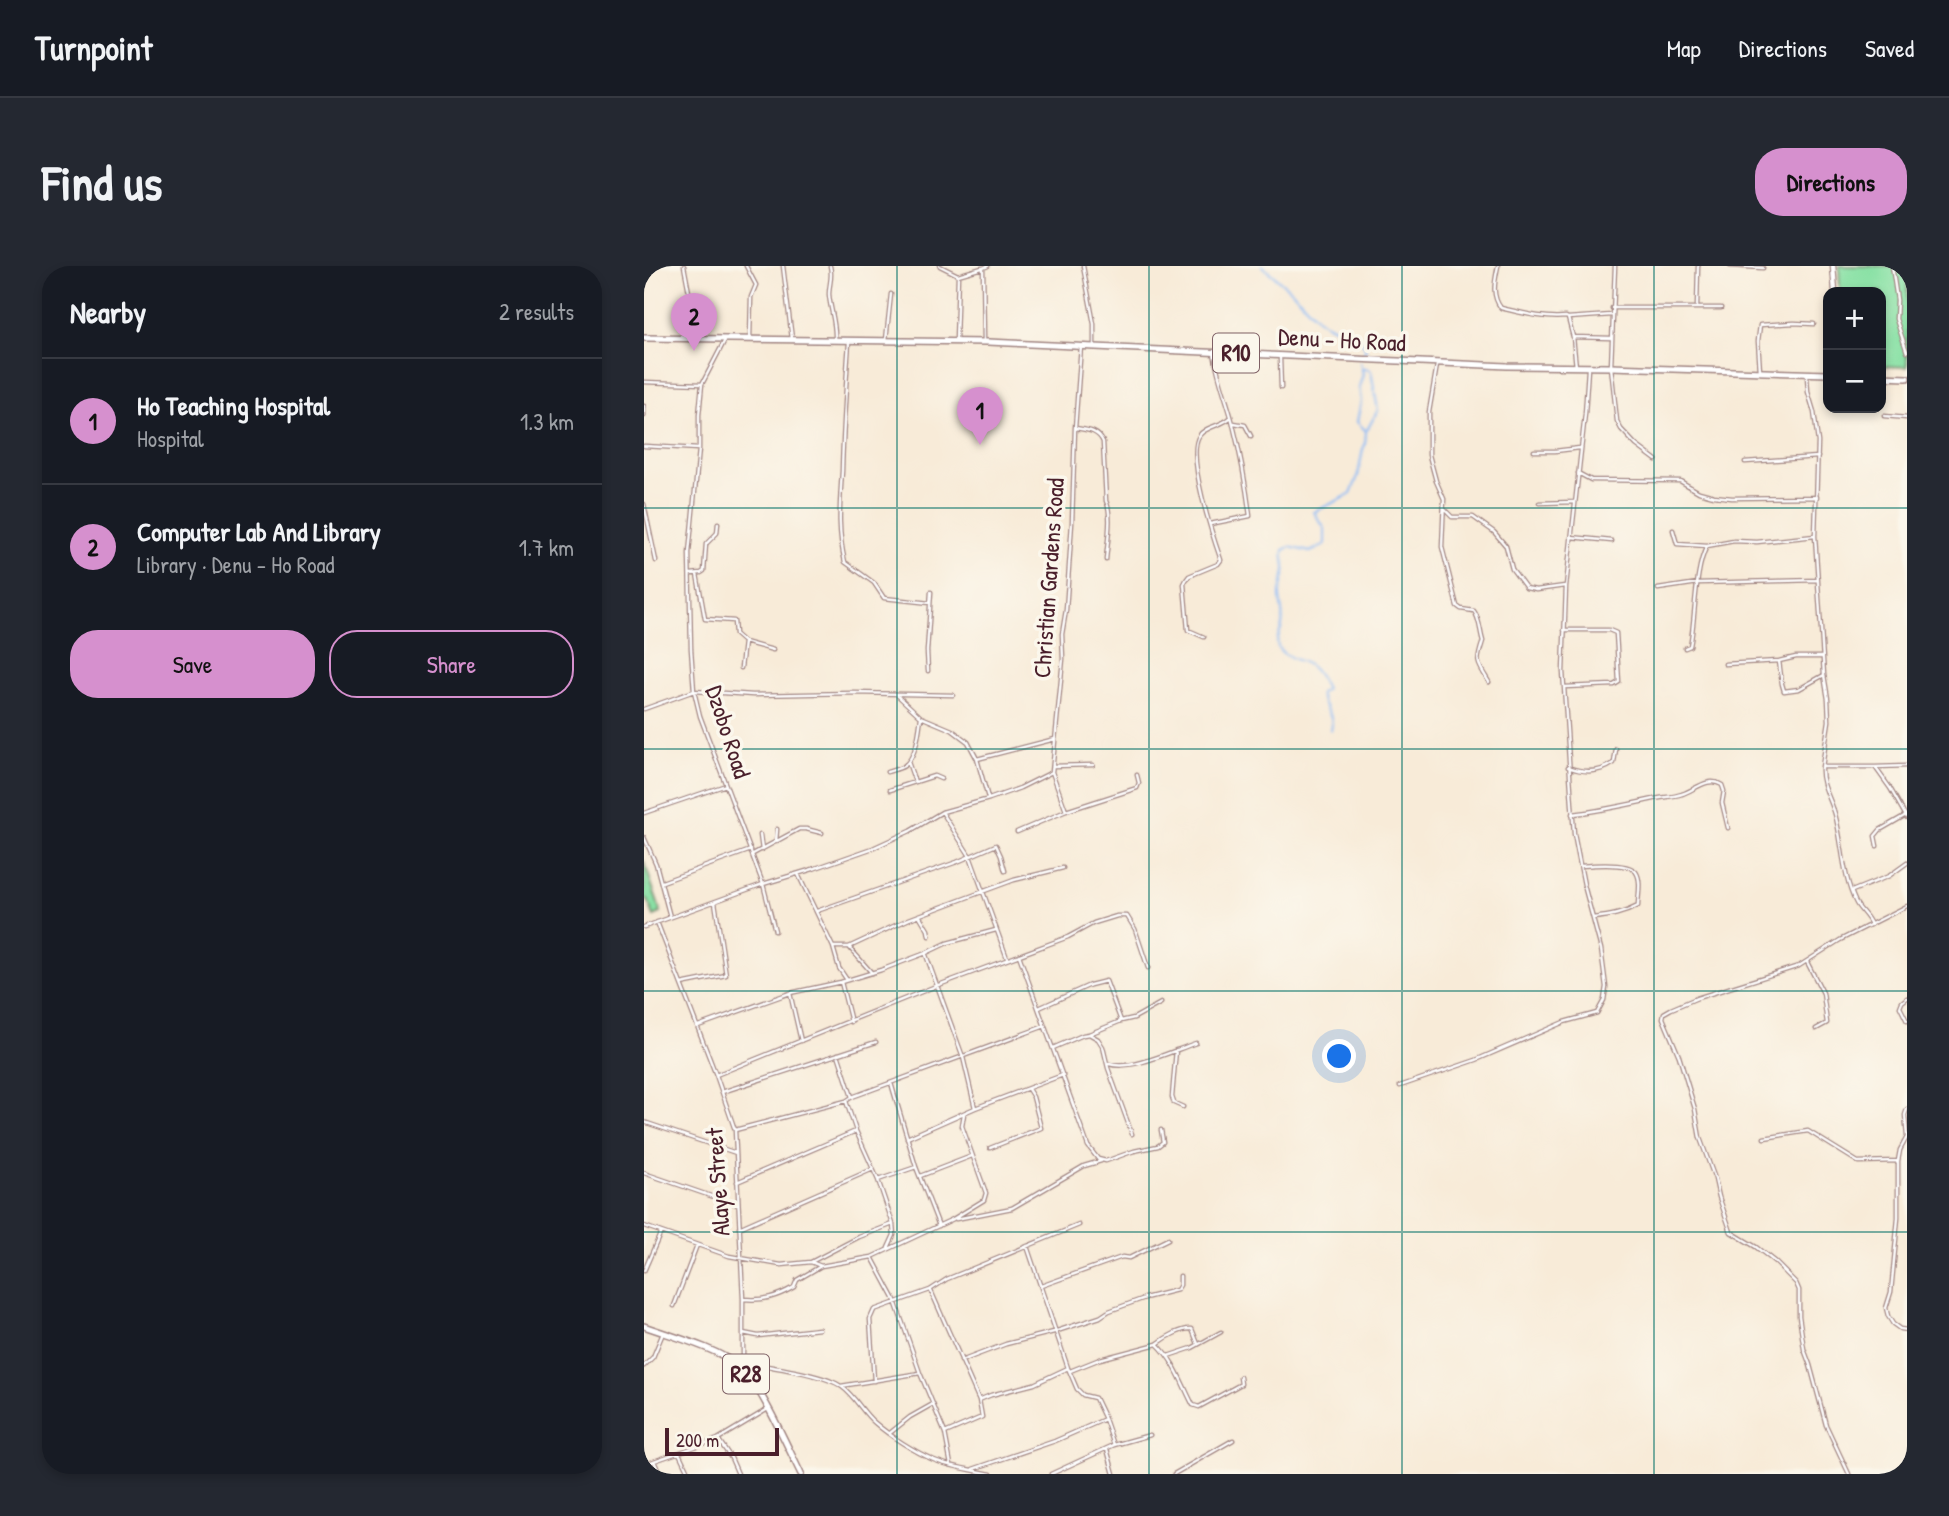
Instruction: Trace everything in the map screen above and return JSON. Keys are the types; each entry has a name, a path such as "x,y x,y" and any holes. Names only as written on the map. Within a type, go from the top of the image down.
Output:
{"main road":[{"name":"Denu - Ho Road","path":"644,338 984,341 1438,362 1823,374"},
{"path":"1886,377 1907,378"},
{"name":"R28","path":"644,1326 742,1365 801,1474"}],"street":[{"path":"684,266 693,313 692,338"},
{"path":"746,266 756,285 751,297 750,338"},
{"path":"783,266 792,339"},
{"path":"830,266 830,299 835,339"},
{"path":"940,266 958,275 988,266"},
{"path":"1083,266 1094,324 1094,345"},
{"path":"1498,266 1494,295 1501,308 1550,319 1612,315"},
{"path":"1615,266 1611,367 1618,424 1636,445 1656,460"},
{"path":"1698,266 1698,307"},
{"path":"1730,266 1763,268"},
{"path":"1833,266 1835,287"},
{"path":"1892,266 1897,300 1896,319 1907,352"},
{"path":"982,268 984,341"},
{"path":"956,341 958,275"},
{"path":"886,340 891,294"},
{"path":"1612,309 1721,307"},
{"path":"1568,318 1576,367"},
{"path":"1760,371 1760,325 1814,324"},
{"path":"1573,337 1611,338"},
{"name":"Dzobo Road","path":"726,339 702,384 699,415 699,449 690,553 694,691 700,716 763,884 775,931"},
{"path":"849,339 839,517 839,539 845,562 874,583 884,598 930,603"},
{"name":"Christian Gardens Road","path":"1066,811 1052,772 1063,659 1062,634 1072,523 1081,345"},
{"path":"1210,524 1250,516 1233,423 1219,380 1214,352"},
{"path":"1280,355 1281,388"},
{"path":"1438,362 1431,395 1428,442 1436,481 1444,499 1443,552 1457,606 1475,611 1477,615 1483,640 1477,662 1489,682"},
{"path":"1401,1086 1476,1060 1564,1022 1597,1013 1604,1000 1606,986 1601,949 1580,866 1572,814 1564,687 1566,586 1589,367"},
{"path":"1807,373 1808,392 1817,428 1815,536 1822,657 1829,722 1821,776 1835,813 1843,864 1852,891 1871,925"},
{"path":"644,382 702,384"},
{"path":"644,406 644,416"},
{"path":"1884,416 1907,418"},
{"path":"1204,637 1188,630 1184,584 1189,576 1221,563 1201,496 1197,440 1202,433 1231,417"},
{"path":"1233,423 1245,425 1251,436"},
{"path":"1075,428 1100,435 1103,442 1106,501 1109,506 1106,561"},
{"path":"644,446 699,449"},
{"path":"1534,451 1580,448"},
{"path":"1745,462 1818,457"},
{"path":"1578,473 1591,480 1680,481 1699,492 1732,498 1817,497"},
{"path":"1539,503 1575,502"},
{"path":"644,506 656,561"},
{"path":"1444,509 1452,517 1473,517 1494,532 1506,546 1512,569 1526,589 1566,586"},
{"path":"690,574 704,570 704,550 717,533 718,523"},
{"path":"1673,530 1677,544 1707,546 1734,541 1757,542 1815,536"},
{"path":"1571,537 1612,541"},
{"path":"1685,648 1690,646 1698,583 1707,546"},
{"path":"697,574 705,619 734,621 735,634 744,642 773,650"},
{"path":"1658,589 1698,583 1818,580"},
{"path":"928,671 931,592"},
{"path":"1564,630 1609,630 1616,633 1619,681 1614,685 1564,687"},
{"path":"741,668 744,642"},
{"path":"1725,664 1822,657"},
{"path":"1779,661 1784,691 1799,690 1824,675"},
{"path":"644,709 694,691 753,695 953,695"},
{"path":"896,694 921,717 953,730 973,748 989,799"},
{"path":"887,772 908,762 917,742 921,717"},
{"path":"977,759 1055,739"},
{"path":"1568,767 1590,772 1610,766 1614,763 1616,749"},
{"path":"908,762 915,782"},
{"path":"1053,766 1093,765"},
{"path":"1822,767 1907,766"},
{"path":"1875,767 1906,816 1880,830 1875,836 1877,846"},
{"path":"644,927 873,848 942,812 1020,788 1052,772"},
{"path":"1017,832 1066,811 1137,788 1137,775"},
{"path":"890,790 936,776 941,779"},
{"path":"1572,814 1611,809 1681,794 1693,787 1718,782 1724,790 1722,803 1728,828"},
{"path":"644,813 726,785"},
{"path":"942,812 970,856 1008,959"},
{"path":"776,842 777,829"},
{"path":"662,882 762,850 799,829 822,833"},
{"path":"760,835 762,850"},
{"path":"644,837 662,882 670,917"},
{"path":"817,911 996,845 1006,871"},
{"path":"1852,891 1889,876 1907,863"},
{"path":"1580,866 1614,864 1633,869 1640,882 1638,906 1628,912 1594,918"},
{"path":"833,947 849,947 919,915 1014,880 1063,868"},
{"path":"798,874 833,947 839,968 847,980"},
{"path":"681,984 726,975 715,902"},
{"path":"1849,1474 1826,1425 1811,1364 1804,1349 1800,1334 1800,1300 1796,1283 1775,1262 1731,1232 1700,1138 1695,1109 1679,1056 1662,1018 1664,1013 1671,1009 1697,998 1799,966 1840,940 1907,906"},
{"path":"919,915 929,936"},
{"path":"716,1075 1117,916 1127,916 1135,929 1147,968"},
{"name":"Alaye Street","path":"657,922 735,1130 743,1299 742,1365"},
{"path":"698,1026 790,993 872,973 947,943 996,930"},
{"path":"849,947 872,973"},
{"path":"926,953 963,1057 975,1108"},
{"path":"1019,955 1088,1146 1101,1161"},
{"path":"1807,961 1823,993 1826,1012 1827,1023 1816,1029"},
{"path":"1039,1008 1090,985 1106,981 1121,1021"},
{"path":"841,982 851,1022"},
{"path":"790,993 801,1042"},
{"path":"1907,998 1900,1007 1907,1021"},
{"path":"1053,1048 1134,1018 1161,1003"},
{"path":"735,1130 846,1101 1045,1026"},
{"path":"1089,1034 1098,1039 1132,1134"},
{"path":"722,1092 876,1042"},
{"path":"1108,1064 1137,1064 1196,1043"},
{"path":"1176,1050 1172,1097 1174,1103 1183,1107"},
{"path":"838,1054 852,1097"},
{"path":"907,1138 975,1108 1063,1075"},
{"path":"891,1083 916,1167 939,1226"},
{"path":"990,1148 1041,1128 1033,1097 1028,1089"},
{"path":"846,1101 893,1224 894,1235 888,1248"},
{"path":"1907,1109 1907,1137 1898,1161 1898,1218 1891,1292 1886,1308 1893,1324 1907,1330"},
{"path":"743,1299 769,1299 794,1287 797,1280 821,1266 872,1256 953,1219 986,1197 962,1126 964,1114"},
{"path":"644,1122 736,1153"},
{"path":"953,1219 1012,1208 1084,1166 1162,1145 1161,1130"},
{"path":"737,1182 856,1131"},
{"path":"1764,1138 1808,1131 1858,1162 1898,1161"},
{"path":"920,1176 972,1156"},
{"path":"878,1180 916,1167"},
{"path":"739,1228 873,1169"},
{"path":"644,1173 738,1205"},
{"path":"644,1226 740,1259 781,1265 811,1262 859,1237 893,1224"},
{"path":"874,1381 870,1319 874,1310 930,1290 947,1279 1079,1225"},
{"path":"644,1271 661,1232"},
{"path":"1041,1286 1122,1257 1129,1258 1168,1239"},
{"path":"674,1306 696,1245"},
{"path":"1027,1246 1054,1332 1077,1389 1083,1395 1095,1398 1114,1445"},
{"path":"872,1256 896,1303 920,1373 945,1433 951,1465"},
{"path":"811,1262 821,1266"},
{"path":"961,1361 1006,1344 1100,1317 1145,1298 1177,1290 1180,1276"},
{"path":"930,1290 979,1400 982,1417 945,1433"},
{"path":"979,1400 1034,1384 1100,1359 1157,1344 1187,1328 1192,1329 1198,1344"},
{"path":"743,1333 758,1336 819,1329"},
{"path":"1168,1356 1192,1348 1221,1332"},
{"path":"644,1366 653,1357 663,1333"},
{"path":"1157,1344 1179,1374 1194,1405 1199,1407 1234,1390 1241,1384 1240,1377"},
{"path":"742,1365 791,1371 841,1386 877,1425 934,1460 991,1474"},
{"path":"841,1386 920,1373"},
{"path":"890,1433 933,1404"},
{"path":"644,1465 718,1438 768,1409"},
{"path":"972,1469 1055,1441 1105,1419"},
{"path":"1051,1474 1114,1445 1150,1435"},
{"path":"718,1438 738,1474"},
{"path":"1174,1474 1233,1440"},
{"path":"1107,1449 1114,1474"},
{"path":"679,1453 689,1474"},
{"path":"654,1461 660,1474"}],"green space":[{"path":"1839,266 1907,266 1907,367 1886,366 1886,287 1840,287"},
{"path":"644,861 661,913 654,916 648,900 644,899"}],"waterway":[{"path":"1262,266 1293,292 1319,320 1359,337 1366,349 1363,355"},
{"path":"1331,730 1330,714 1320,693 1326,689 1319,676 1310,666 1284,654 1277,642 1283,618 1280,594 1285,571 1283,555 1284,550 1290,547 1310,552 1325,545 1325,529 1314,512 1351,494 1358,476 1366,431 1357,422 1361,401 1359,387 1363,374 1360,362"},
{"path":"1363,369 1371,371 1378,410 1367,430"}],"place":[{"name":"Computer Lab And Library","path":"694,351"},
{"name":"Ho Teaching Hospital","path":"980,445"}]}
